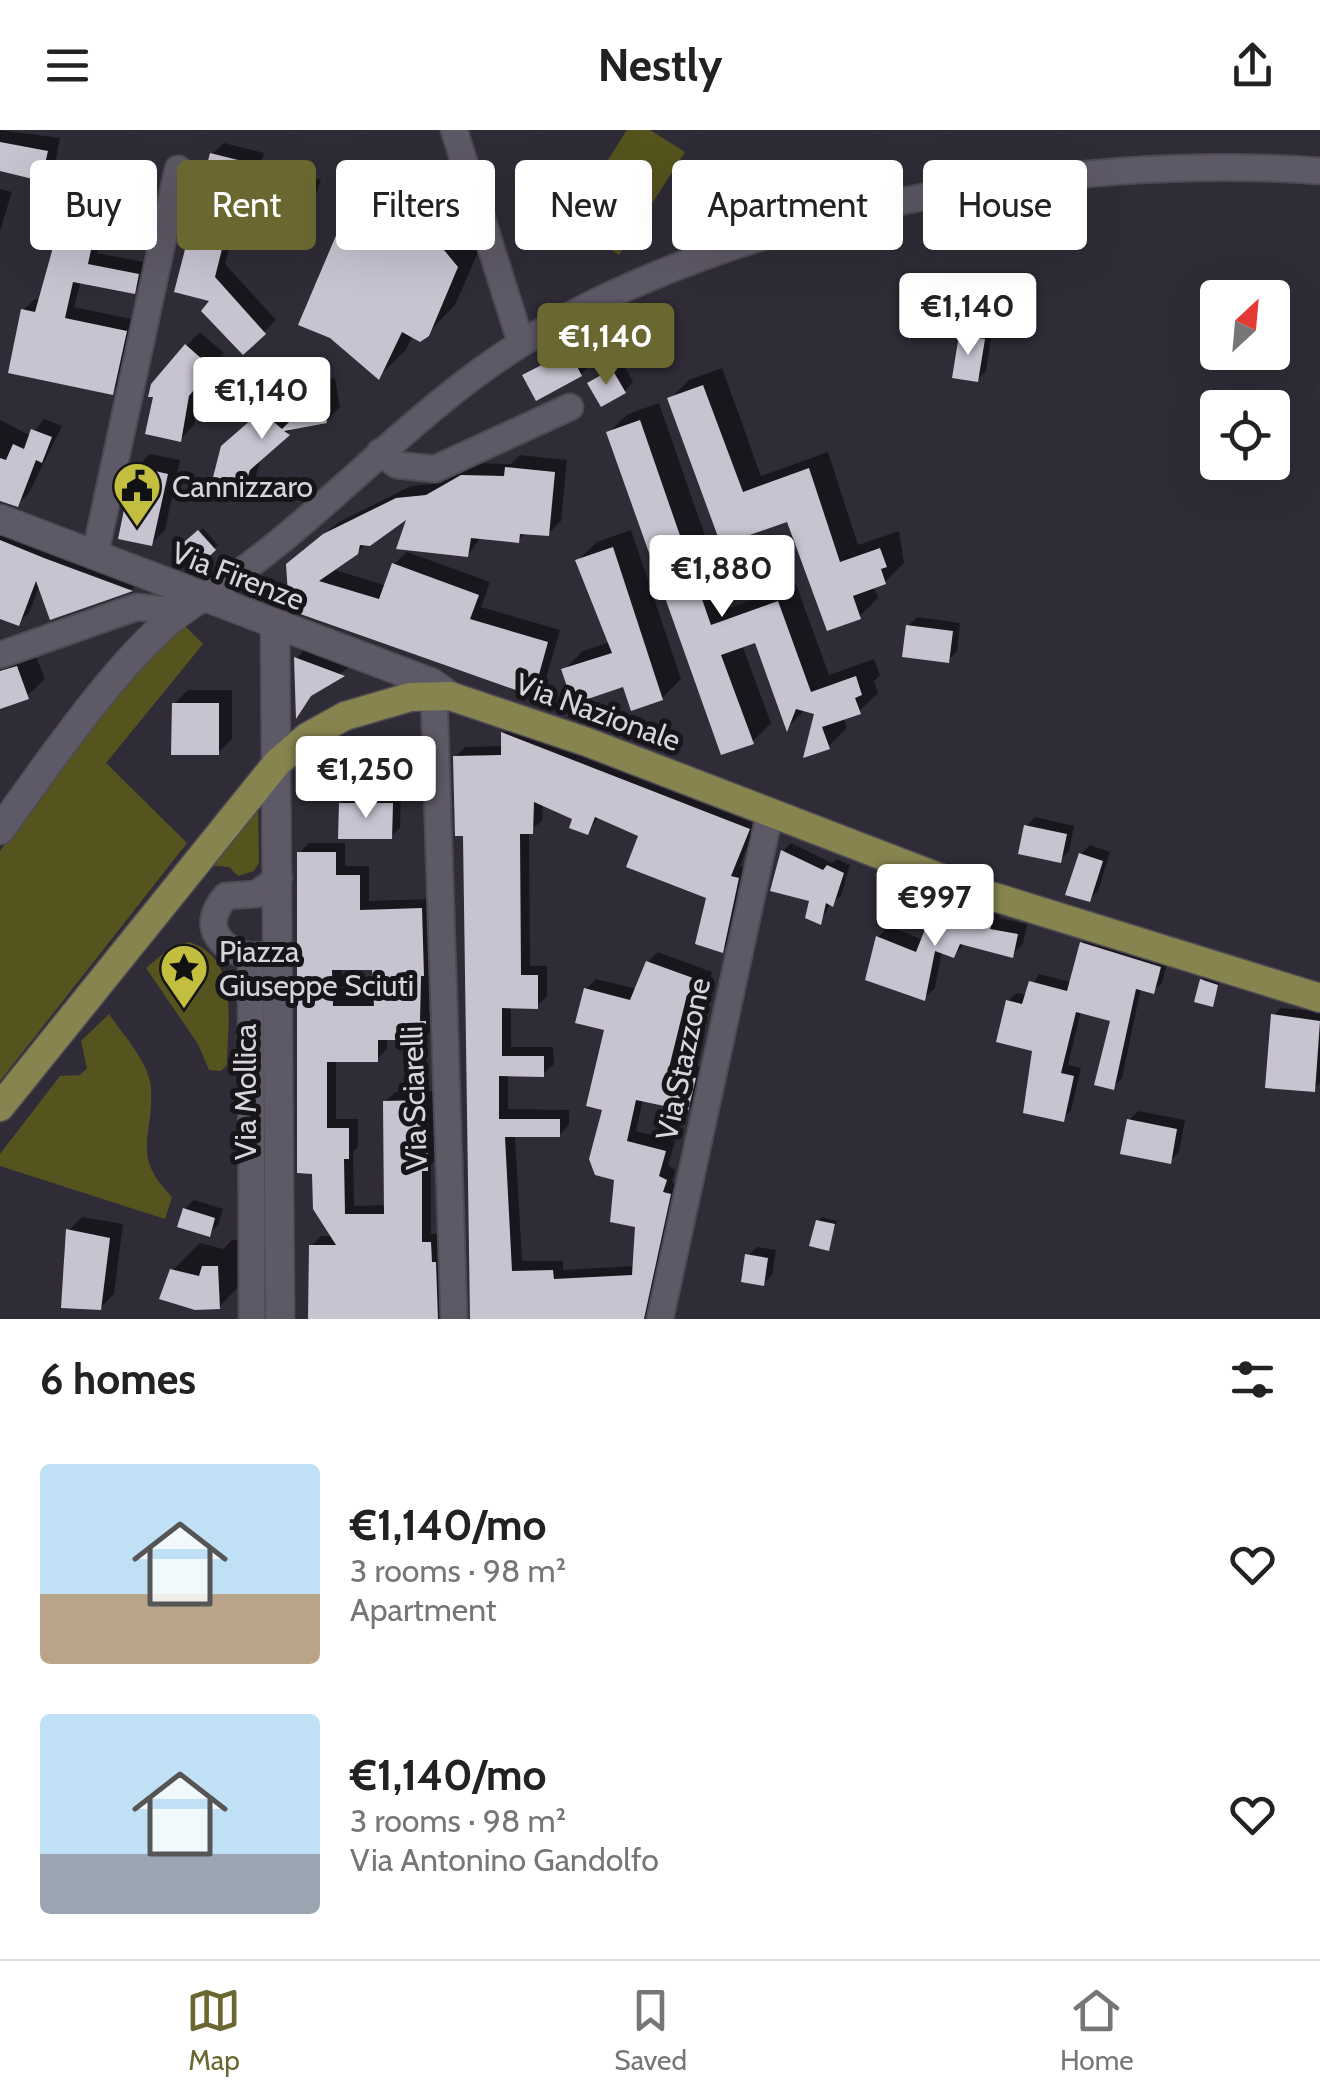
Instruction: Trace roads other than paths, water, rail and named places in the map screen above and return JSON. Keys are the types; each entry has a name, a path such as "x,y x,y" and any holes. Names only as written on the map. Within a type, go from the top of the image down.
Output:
{"main road":[{"name":"Via Nazionale","path":"0,1107 277,762 307,737 345,716 399,699 442,695 554,730 972,890 1320,998"}],"street":[{"path":"454,130 521,343"},
{"path":"0,830 141,646 521,343 609,296 712,256 815,223 999,183 1093,171 1193,166 1320,171"},
{"path":"95,556 177,174"},
{"path":"380,452 397,465 435,469 570,408"},
{"name":"Via Firenze","path":"0,519 158,580 190,604 275,625 432,683 442,695"},
{"path":"137,608 158,580"},
{"path":"0,655 137,608 190,604"},
{"name":"Via Mollica","path":"275,625 278,876 264,955 280,1319"},
{"path":"382,666 397,687 399,699"},
{"name":"Via Sciarelli","path":"442,695 454,1319"},
{"name":"Via Stazzone","path":"660,1319 770,812"},
{"path":"252,1319 264,955 230,952 218,942 213,924 215,908 226,896 257,894 278,876"}],"place":[{"name":"Cannizzaro","path":"137,528"},
{"name":"Piazza Giuseppe Sciuti","path":"184,1010"}]}
